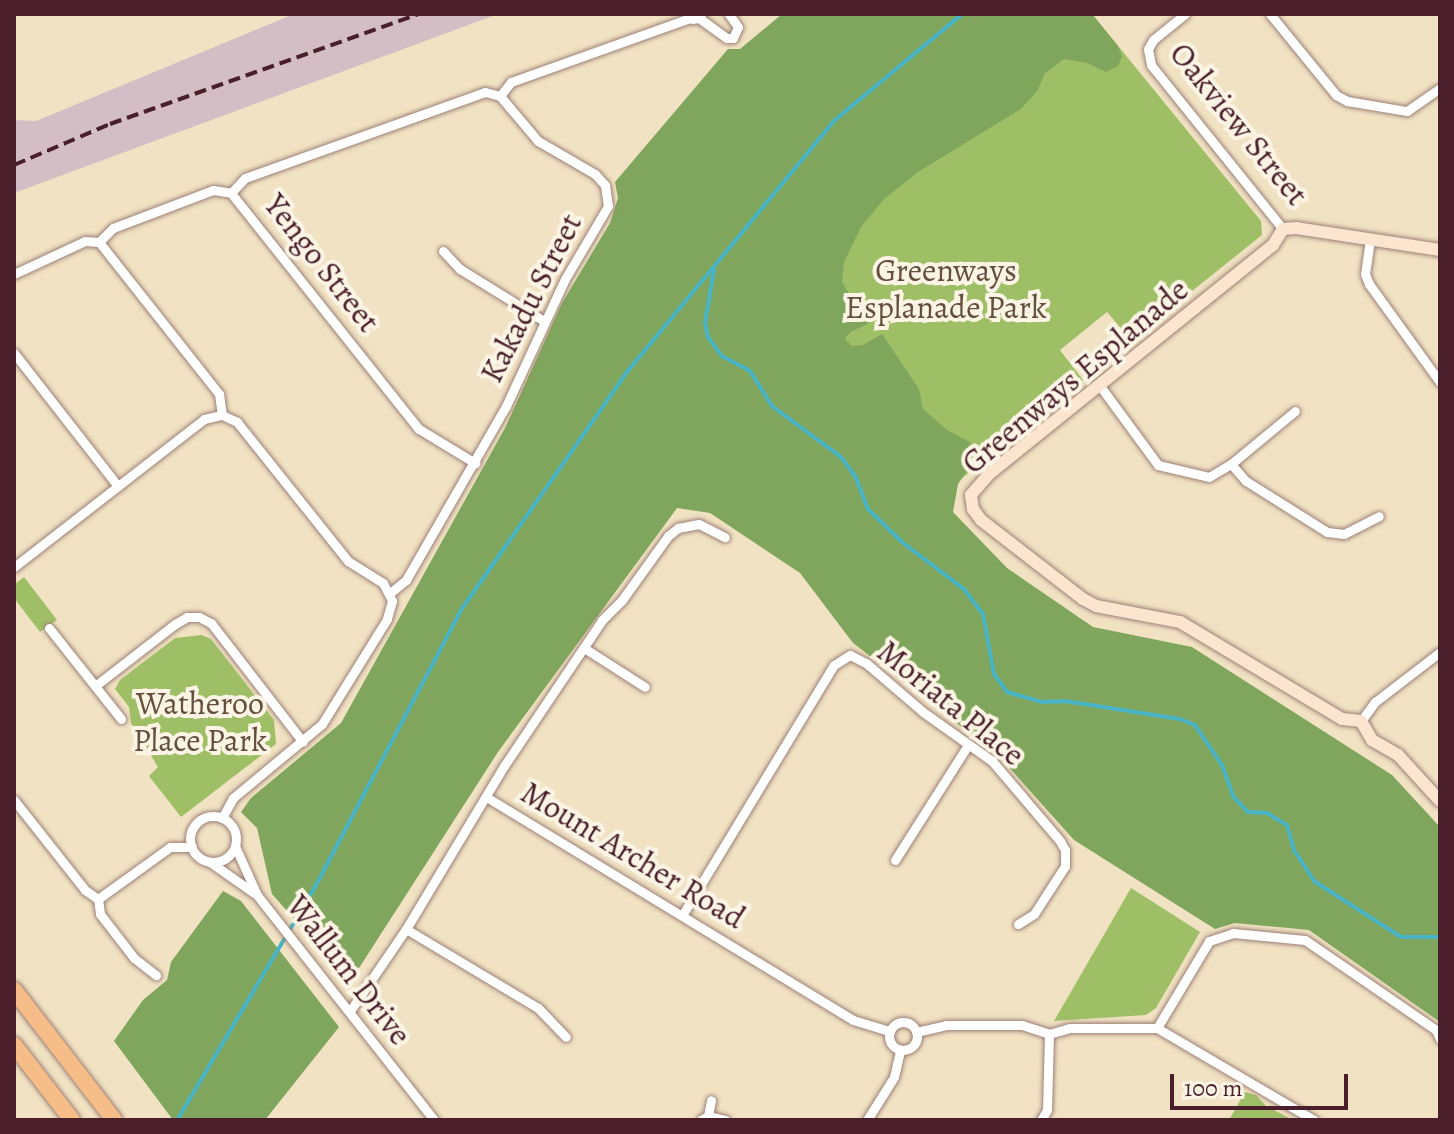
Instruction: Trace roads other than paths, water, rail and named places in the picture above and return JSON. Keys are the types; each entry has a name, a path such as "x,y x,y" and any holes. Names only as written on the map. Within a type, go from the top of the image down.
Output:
{"highway":[{"path":"14,990 114,1120"},
{"path":"14,1045 72,1120"}],"street":[{"path":"231,193 245,178 485,92 500,96 511,82 696,16 727,38 733,38 738,27 729,14"},
{"name":"Oakview Street","path":"1185,14 1153,40 1148,49 1151,65 1283,229 1440,250"},
{"path":"1270,14 1336,95 1347,101 1407,111 1440,88"},
{"name":"Kakadu Street","path":"390,593 406,580 475,463 544,321 608,206 608,193 595,174 538,141 500,96"},
{"name":"Yengo Street","path":"99,242 113,228 213,190 231,193 419,429 475,463"},
{"name":"Greenways Esplanade","path":"1283,229 1273,245 977,487 971,495 973,509 981,520 1083,599 1096,606 1180,622 1342,719 1361,721 1372,740 1398,755 1440,801"},
{"path":"1370,239 1365,274 1369,284 1440,382"},
{"path":"14,274 55,252 85,241 99,242 219,394 222,415"},
{"path":"443,251 460,269 544,321"},
{"path":"14,353 118,486"},
{"path":"1100,386 1158,465 1209,477 1231,464 1295,411"},
{"path":"14,567 204,419 222,415 237,422 337,549 390,593 387,619 322,724 233,798 222,818"},
{"path":"1231,464 1246,481 1327,532 1344,534 1379,516"},
{"path":"488,798 504,766 602,620 622,600 668,536 678,528 699,524 713,528 725,537"},
{"path":"95,686 175,624 187,617 199,617 211,623 303,742"},
{"path":"49,628 121,719"},
{"path":"584,648 645,687"},
{"path":"1361,721 1375,702 1440,652"},
{"name":"Moriata Place","path":"683,914 834,665 850,655 866,663 923,712 992,761 1065,850 1065,866 1034,914 1018,924"},
{"path":"895,860 968,745"},
{"name":"Mount Archer Road","path":"350,1011 406,929 469,822 488,798 853,1020 890,1031"},
{"path":"14,800 85,890 98,899 100,914 134,958 156,975"},
{"path":"209,862 228,857 235,846 232,827 222,818 209,816 197,822 191,834 192,847 198,857 257,895"},
{"name":"Wallum Drive","path":"235,846 257,895 434,1120"},
{"path":"98,899 170,847 192,847"},
{"path":"406,929 538,1008 566,1037"},
{"path":"1157,1028 1209,941 1233,933 1305,940 1436,1030 1440,1039"},
{"path":"901,1022 910,1024 916,1032 915,1044 900,1050 891,1043 890,1031 901,1022"},
{"path":"916,1032 946,1025 1022,1025 1049,1034 1070,1028 1157,1028 1314,1120"},
{"path":"1041,1120 1047,1110 1049,1034"},
{"path":"867,1120 894,1077 900,1050"},
{"path":"711,1100 705,1118 726,1120"}],"waterway":[{"path":"179,1117 314,889 461,610 627,372 835,120 962,14"},
{"path":"714,270 705,323 708,337 722,356 750,371 772,406 841,457 856,478 868,509 902,542 964,589 983,614 994,674 1007,692 1041,702 1065,701 1180,719 1195,725 1222,765 1233,796 1248,812 1267,813 1287,825 1294,850 1314,881 1401,937 1440,937"}],"railway":[{"path":"14,165 110,124 419,14"}],"park label":[{"name":"Greenways Esplanade Park","path":"946,290"},
{"name":"Watheroo Place Park","path":"200,722"}]}
